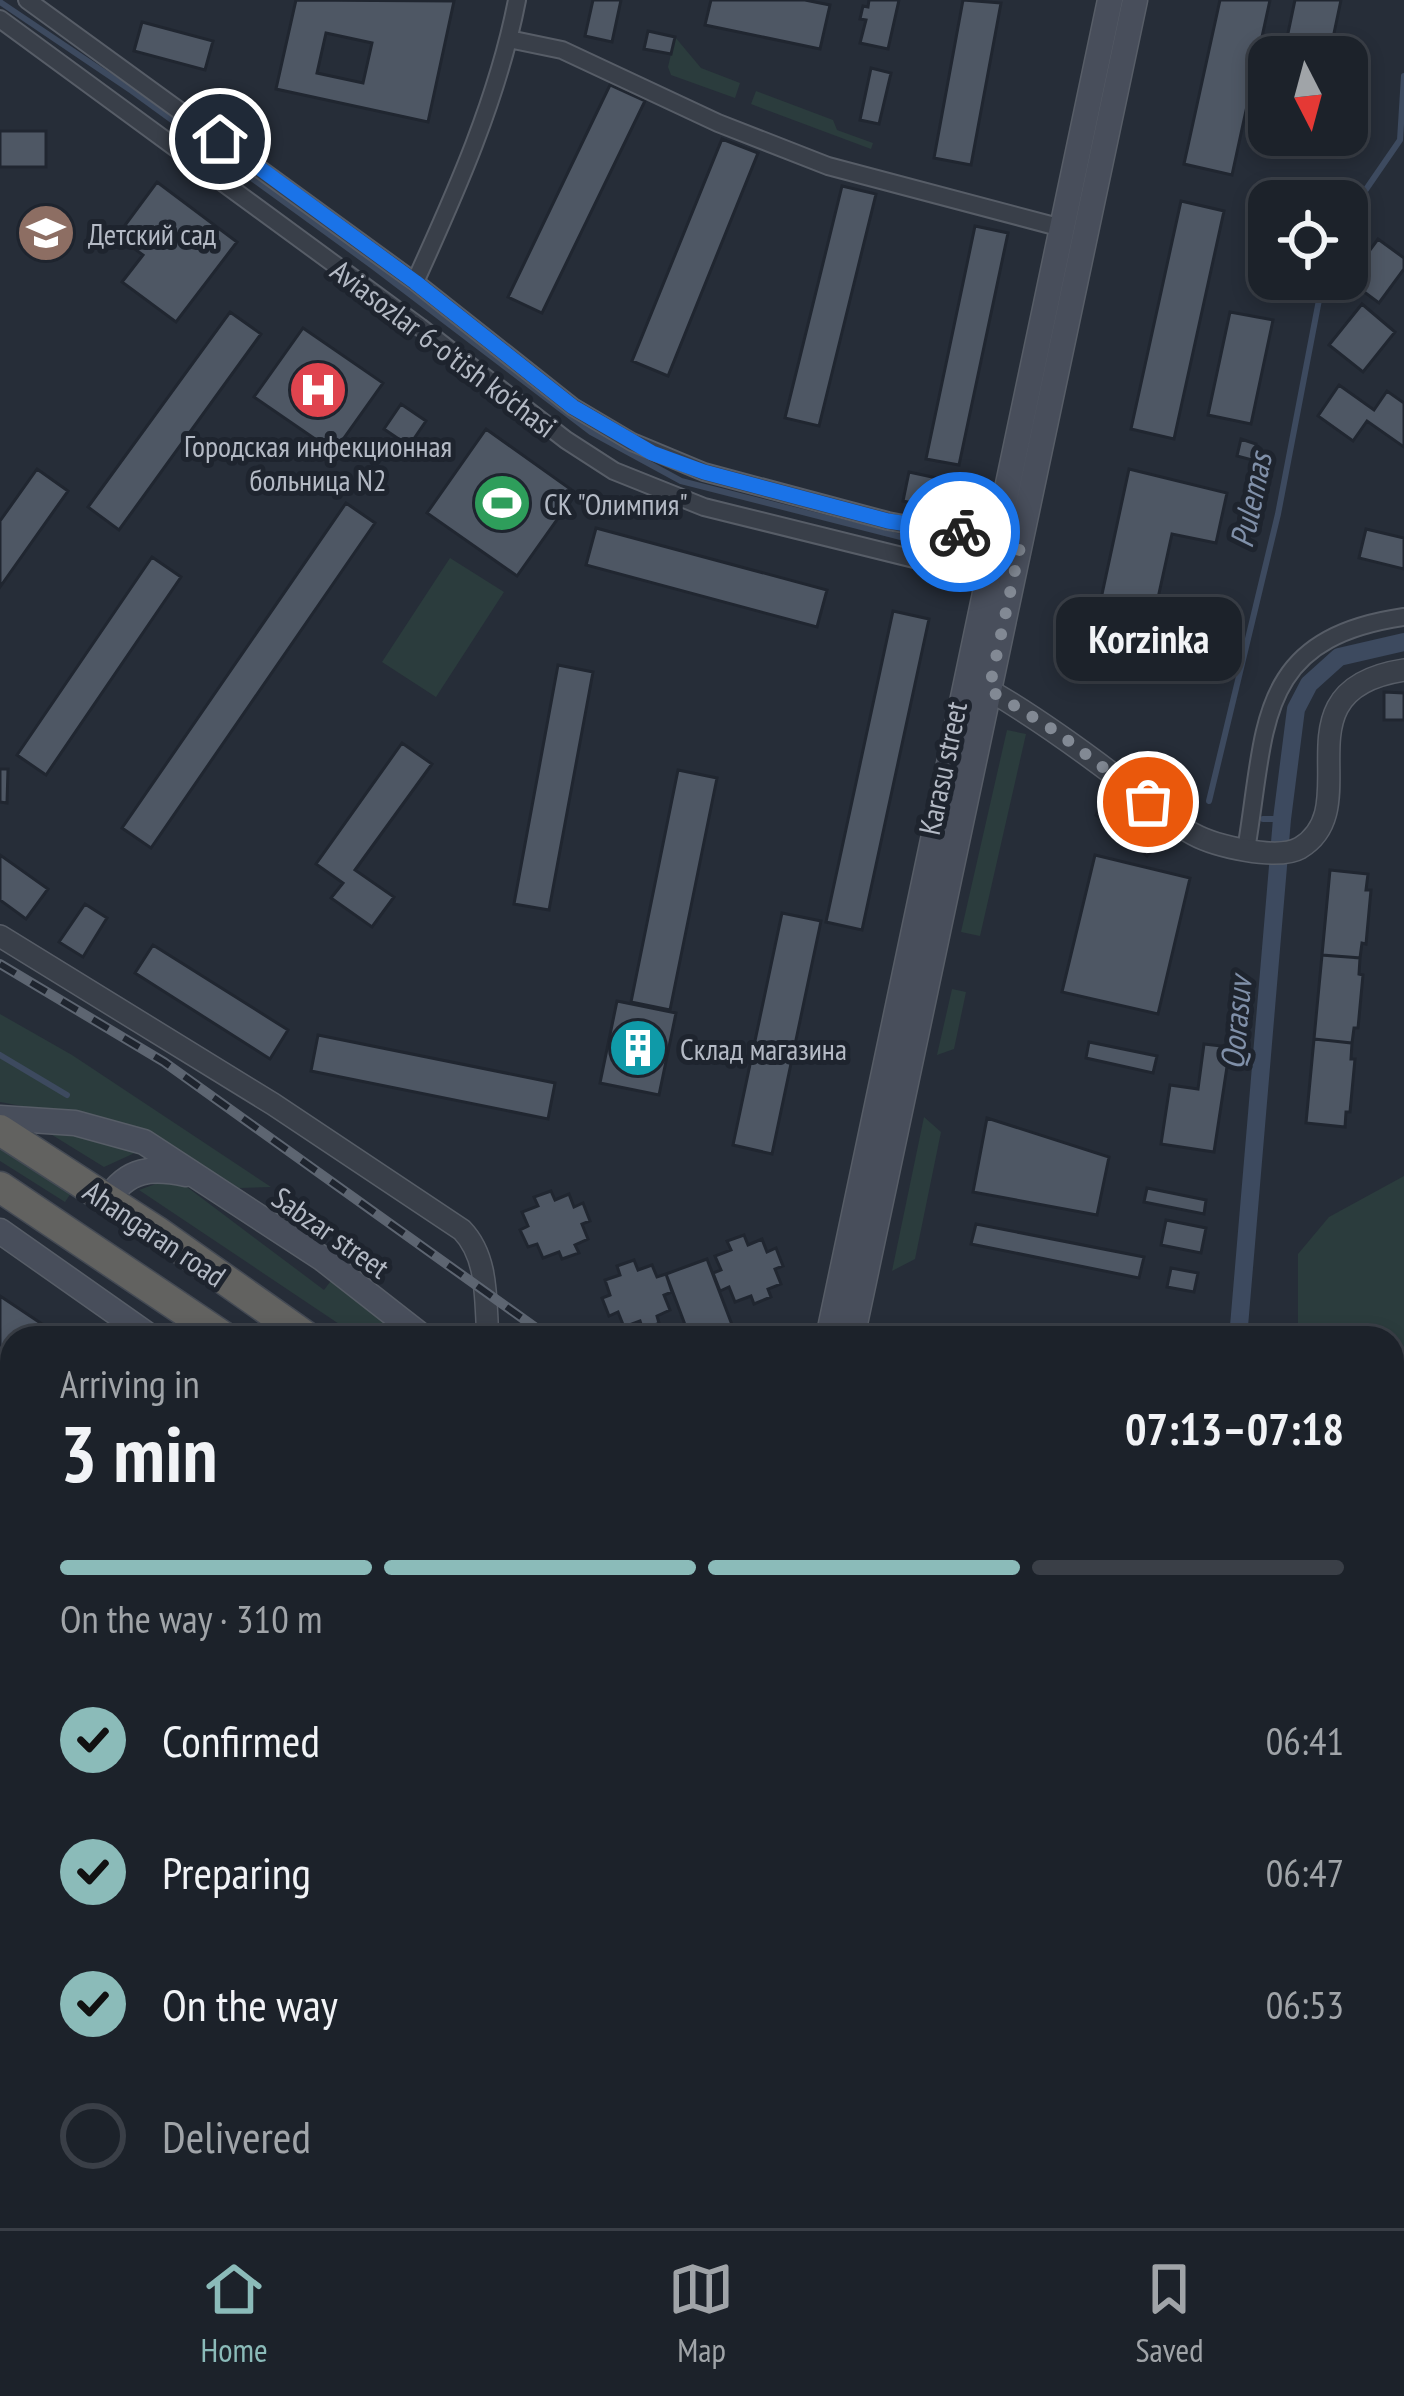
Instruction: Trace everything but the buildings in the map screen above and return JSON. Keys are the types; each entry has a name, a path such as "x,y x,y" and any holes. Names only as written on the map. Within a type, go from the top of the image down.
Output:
{"highway":[{"name":"Ahangaran road","path":"0,1130 291,1326"},
{"name":"Ahangaran road","path":"0,1187 208,1326"},
{"path":"102,1252 108,1200"}],"main road":[{"name":"Karasu street","path":"1008,544 1062,228 1110,0"},
{"name":"Karasu street","path":"831,1326 1135,0"},
{"name":"Karasu street","path":"855,1326 989,690 1000,580"},
{"name":"Sabzar street","path":"0,1118 50,1119 144,1142 323,1259 409,1326"},
{"path":"108,1200 123,1180 146,1170 200,1178"},
{"path":"0,1231 135,1326"}],"street":[{"name":"Aviasozlar 6-o'tish ko'chasi","path":"27,0 285,205 422,325 614,471 704,507 1000,580"},
{"path":"415,282 458,189 509,39 517,0"},
{"name":"Aviasozlar 6-o'tish ko'chasi","path":"0,19 285,205 415,282 573,407 652,453 704,472 888,521 1008,544"},
{"path":"509,39 562,50 718,123 828,166 1062,228"},
{"path":"422,325 438,303"},
{"path":"1254,851 1269,710 1287,674 1308,650 1330,636 1404,617"},
{"path":"989,690 1057,732 1191,833 1254,851 1290,852 1306,844 1320,825 1331,733 1346,693 1361,680 1404,670"},
{"path":"0,937 273,1104 462,1230 482,1263 487,1326"}],"shaded area":[{"path":"675,37 701,68 740,83 735,98 671,75 668,67"},
{"path":"756,91 833,120 837,130 873,143 871,149 751,104"},
{"path":"450,558 504,592 436,697 382,662"},
{"path":"1007,730 1026,734 980,936 961,932"},
{"path":"952,989 966,992 954,1049 937,1055"},
{"path":"0,1014 72,1055 271,1187 239,1188 141,1128 0,1102"},
{"path":"924,1117 941,1132 915,1259 892,1271"},
{"path":"36,1125 139,1151 104,1167"},
{"path":"0,1148 71,1193 65,1202 0,1161"},
{"path":"1404,1176 1404,1326 1298,1326 1298,1254 1329,1217"},
{"path":"161,1182 183,1184 324,1290 333,1278 396,1326 342,1326 139,1190"}],"waterway":[{"path":"0,2 132,91 374,267 591,432 681,481 940,547"},
{"name":"Pulemas","path":"1368,186 1400,140 1404,76"},
{"name":"Pulemas","path":"1209,801 1278,514 1319,300"},
{"name":"Qorasuv","path":"1239,1326 1282,819 1296,709 1309,684 1339,657 1404,642"},
{"path":"1263,819 1282,819"},
{"path":"0,1055 67,1095"}],"railway":[{"path":"0,964 164,1062 533,1326"}],"way so far":[{"path":"960,532 1020,547 989,690 1057,732 1148,802"}],"place":[{"name":"Детский сад","path":"46,233"},
{"name":"Городская инфекционная больница N2","path":"318,390"},
{"name":"СК \"Олимпия\"","path":"502,503"},
{"name":"Korzinka","path":"1148,802"},
{"name":"Склад магазина","path":"638,1048"}],"route":[{"path":"220,139 415,282 573,407 652,453 704,472 888,521 960,532"}]}
